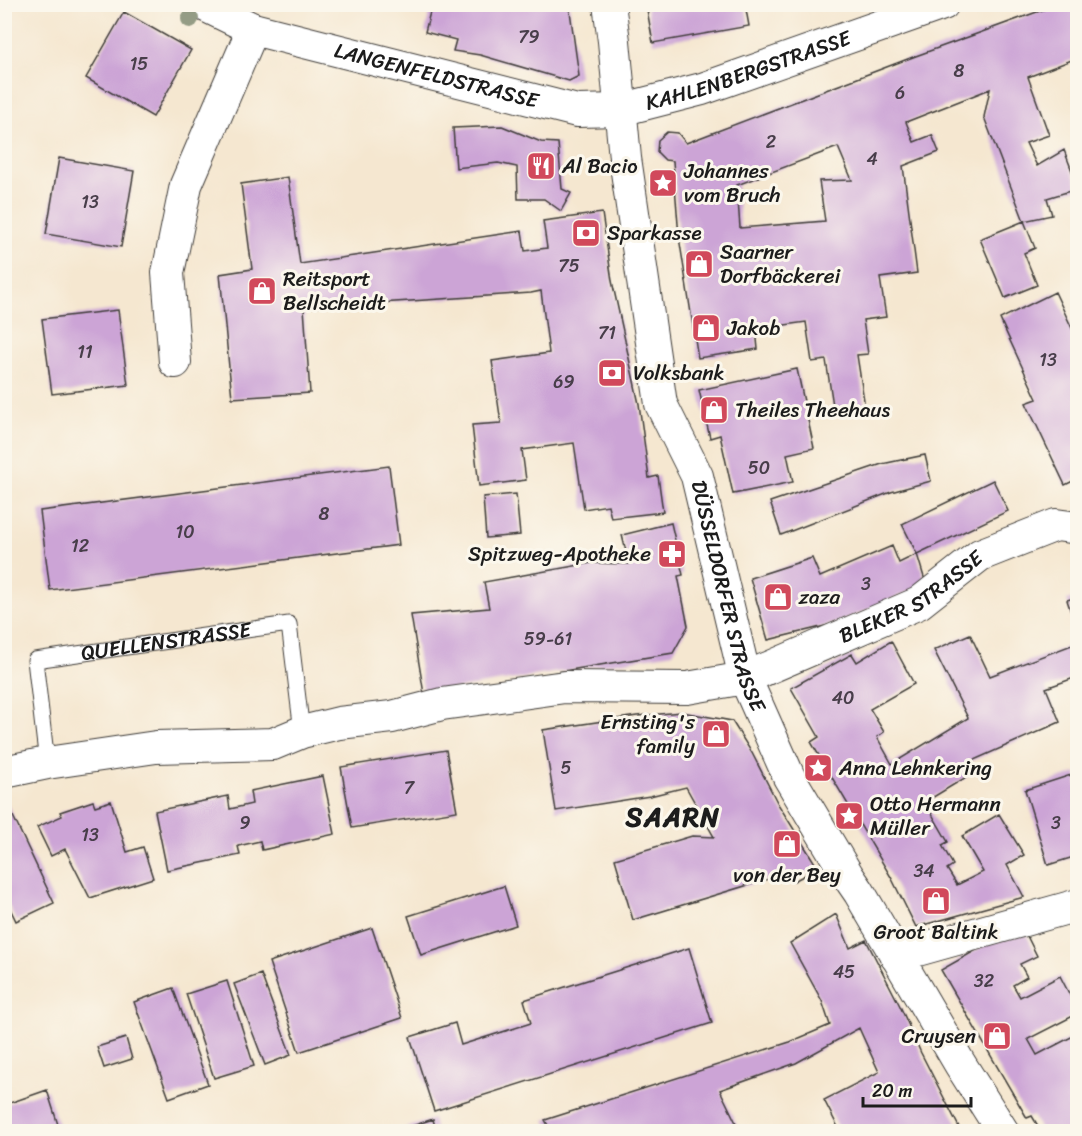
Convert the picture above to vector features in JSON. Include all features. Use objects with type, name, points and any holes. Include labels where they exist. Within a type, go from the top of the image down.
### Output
[{"type":"street","name":"LANGENFELDSTRASSE","points":[[202,4],[253,29],[405,68],[577,111],[620,110]]},
{"type":"street","name":"DÜSSELDORFER STRASSE","points":[[609,4],[615,41],[625,158],[661,404],[697,476],[745,678],[789,777],[960,1064],[1003,1131]]},
{"type":"street","name":"KAHLENBERGSTRASSE","points":[[620,110],[702,89],[943,4]]},
{"type":"street","points":[[175,362],[168,273],[186,185],[253,29]]},
{"type":"street","name":"BLEKER STRASSE","points":[[745,678],[919,603],[980,555],[1056,525],[1077,528]]},
{"type":"street","points":[[4,772],[47,763],[156,747],[273,744],[302,732],[339,723],[392,717],[442,704],[566,687],[687,688],[745,678]]},
{"type":"street","points":[[896,956],[1077,905]]},
{"type":"lane","name":"QUELLENSTRASSE","points":[[47,763],[35,660],[289,624],[302,732]]},
{"type":"building","points":[[432,4],[569,4],[579,76],[569,81],[480,55],[453,51],[456,40],[425,32]]},
{"type":"building","points":[[646,4],[745,4],[749,26],[653,43]]},
{"type":"building","points":[[1059,4],[1077,4],[1077,58],[1028,77],[1049,135],[1026,143],[1037,166],[1064,150],[1077,189],[1047,198],[1052,215],[1024,221],[984,117],[990,89],[906,122],[914,142],[932,135],[939,152],[903,166],[917,273],[880,278],[886,317],[863,320],[868,354],[857,355],[865,407],[834,412],[826,360],[812,362],[806,322],[756,329],[758,349],[698,358],[679,237],[673,161],[665,160],[657,152],[658,140],[667,132],[678,133],[686,143]],"holes":[[[838,147],[852,180],[819,181],[825,221],[740,228],[737,185]]]},
{"type":"building","points":[[124,12],[191,50],[153,117],[86,78]]},
{"type":"building","points":[[502,126],[541,142],[558,143],[562,189],[571,193],[561,211],[544,199],[518,199],[517,167],[498,163],[456,168],[453,128]]},
{"type":"building","points":[[59,158],[134,171],[121,247],[46,234]]},
{"type":"building","points":[[288,177],[300,264],[522,231],[525,251],[547,248],[543,221],[602,213],[612,281],[639,404],[649,478],[658,476],[663,512],[611,518],[608,505],[584,509],[574,443],[522,450],[526,480],[479,486],[472,425],[501,423],[492,361],[549,353],[541,291],[304,308],[310,393],[232,398],[220,274],[252,269],[241,184]]},
{"type":"building","points":[[1024,221],[1035,248],[1024,253],[1037,285],[1005,298],[980,239]]},
{"type":"building","points":[[1055,292],[1077,339],[1077,479],[1065,485],[1026,403],[1037,399],[1000,319]]},
{"type":"building","points":[[118,310],[128,385],[52,394],[42,319]]},
{"type":"building","points":[[797,369],[814,448],[787,454],[793,482],[733,494],[720,435],[710,438],[699,390]]},
{"type":"building","points":[[925,455],[931,481],[891,492],[781,535],[770,502],[882,464]]},
{"type":"building","points":[[389,466],[399,545],[50,590],[40,511]]},
{"type":"building","points":[[993,480],[1008,511],[917,554],[902,524]]},
{"type":"building","points":[[516,494],[520,535],[486,538],[483,497]]},
{"type":"building","points":[[671,523],[683,575],[678,576],[688,626],[673,653],[424,694],[411,615],[489,608],[484,582],[591,563],[629,564],[622,535]]},
{"type":"building","points":[[892,546],[899,563],[917,554],[926,584],[837,623],[768,640],[750,578],[812,558],[820,577]]},
{"type":"building","points":[[1077,597],[1077,631],[1067,600]]},
{"type":"building","points":[[970,634],[990,676],[1077,643],[1077,677],[1046,688],[1060,722],[967,763],[973,773],[925,802],[948,842],[942,845],[953,865],[947,869],[957,885],[983,872],[962,836],[999,814],[1024,855],[1007,865],[1024,897],[916,927],[891,877],[811,742],[819,737],[791,688],[852,654],[857,662],[891,641],[914,684],[870,709],[884,732],[877,737],[892,764],[968,718],[934,650]]},
{"type":"building","points":[[682,712],[732,721],[752,753],[778,804],[818,868],[794,881],[788,873],[633,920],[615,859],[692,836],[714,837],[686,787],[650,796],[556,811],[543,730],[637,716]]},
{"type":"building","points":[[446,750],[457,811],[352,828],[341,767]]},
{"type":"building","points":[[1077,773],[1077,856],[1048,865],[1025,790]]},
{"type":"building","points":[[323,776],[335,834],[262,850],[260,841],[238,846],[240,855],[167,870],[155,811],[228,796],[230,809],[252,804],[250,791]]},
{"type":"building","points":[[4,797],[54,903],[16,921],[4,896]]},
{"type":"building","points":[[93,801],[95,806],[111,801],[127,852],[143,847],[153,878],[90,898],[65,849],[51,856],[37,827],[62,816],[60,812]]},
{"type":"building","points":[[504,886],[516,925],[421,955],[408,916]]},
{"type":"building","points":[[836,914],[850,948],[866,940],[961,1131],[909,1131],[908,1128],[900,1131],[840,1131],[824,1100],[879,1072],[859,1028],[796,1063],[720,1090],[740,1131],[538,1131],[549,1127],[545,1120],[790,1042],[830,1025],[822,1001],[790,943]]},
{"type":"building","points":[[372,928],[402,1018],[299,1052],[269,962]]},
{"type":"building","points":[[1026,934],[1037,956],[1020,964],[1027,977],[1013,985],[1020,997],[1060,976],[1077,1009],[1077,1014],[1028,1039],[1037,1055],[1077,1034],[1077,1131],[1041,1131],[1032,1116],[1027,1118],[941,970],[987,944]]},
{"type":"building","points":[[689,948],[712,1023],[434,1111],[410,1037],[455,1023],[461,1045],[531,1023],[524,1000]]},
{"type":"building","points":[[261,974],[291,1055],[265,1065],[234,984]]},
{"type":"building","points":[[227,981],[254,1066],[214,1078],[186,994]]},
{"type":"building","points":[[173,988],[208,1084],[169,1098],[134,1002]]},
{"type":"building","points":[[126,1038],[132,1059],[104,1068],[97,1047]]},
{"type":"building","points":[[47,1090],[60,1131],[9,1131],[4,1123],[4,1105]]},
{"type":"building","points":[[433,1119],[436,1131],[397,1131]]},
{"type":"place","name":"Al Bacio","points":[[541,166]]},
{"type":"place","name":"Johannes vom Bruch","points":[[663,183]]},
{"type":"place","name":"Sparkasse","points":[[586,233]]},
{"type":"place","name":"Saarner Dorfbäckerei","points":[[699,264]]},
{"type":"place","name":"Reitsport Bellscheidt","points":[[262,291]]},
{"type":"place","name":"Jakob","points":[[706,328]]},
{"type":"place","name":"Volksbank","points":[[612,373]]},
{"type":"place","name":"Theiles Theehaus","points":[[714,410]]},
{"type":"place","name":"Spitzweg-Apotheke","points":[[672,554]]},
{"type":"place","name":"zaza","points":[[778,597]]},
{"type":"place","name":"Ernsting's family","points":[[716,734]]},
{"type":"place","name":"Anna Lehnkering","points":[[818,768]]},
{"type":"place","name":"Otto Hermann Müller","points":[[849,816]]},
{"type":"place","name":"von der Bey","points":[[787,844]]},
{"type":"place","name":"Groot Baltink","points":[[936,901]]},
{"type":"place","name":"Cruysen","points":[[997,1036]]},
{"type":"district","name":"SAARN","points":[[673,817]]}]
